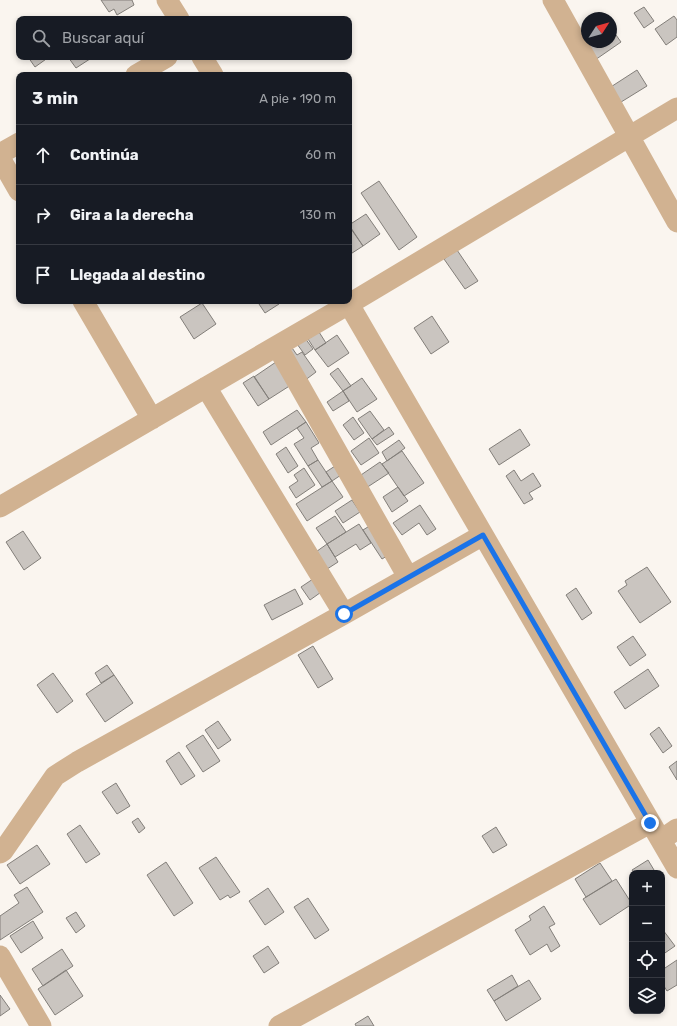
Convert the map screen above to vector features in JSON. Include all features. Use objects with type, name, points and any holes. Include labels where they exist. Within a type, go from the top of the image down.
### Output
[{"type":"street","points":[[167,0],[177,16]]},
{"type":"street","points":[[553,0],[677,222]]},
{"type":"street","points":[[141,72],[162,60]]},
{"type":"street","points":[[204,60],[211,72]]},
{"type":"street","points":[[352,300],[677,108]]},
{"type":"street","points":[[0,154],[16,145]]},
{"type":"street","points":[[0,158],[16,186]]},
{"type":"street","points":[[85,304],[152,419]]},
{"type":"street","points":[[0,507],[277,346],[345,304]]},
{"type":"street","points":[[349,304],[483,535],[663,830],[677,868]]},
{"type":"street","points":[[277,346],[408,576]]},
{"type":"street","points":[[206,387],[344,614]]},
{"type":"street","points":[[0,853],[3,851],[55,776],[77,762],[483,535]]},
{"type":"street","points":[[279,1026],[663,830]]},
{"type":"street","points":[[0,956],[41,1026]]},
{"type":"building","points":[[101,0],[132,0],[134,5],[117,15],[114,9],[109,12]]},
{"type":"building","points":[[644,7],[654,21],[644,28],[634,13]]},
{"type":"building","points":[[674,16],[677,20],[677,37],[666,45],[655,29]]},
{"type":"building","points":[[617,36],[621,42],[617,45]]},
{"type":"building","points":[[586,48],[612,48],[595,60]]},
{"type":"building","points":[[30,60],[45,60],[35,67]]},
{"type":"building","points":[[70,60],[88,60],[76,68]]},
{"type":"building","points":[[637,70],[647,86],[613,107],[603,92]]},
{"type":"building","points":[[379,181],[417,237],[399,250],[361,193]]},
{"type":"building","points":[[366,214],[380,234],[363,246],[352,230],[352,223]]},
{"type":"building","points":[[352,230],[363,246],[352,253]]},
{"type":"building","points":[[457,250],[478,281],[465,289],[444,259]]},
{"type":"building","points":[[203,304],[216,324],[194,339],[180,317]]},
{"type":"building","points":[[259,304],[279,304],[265,313]]},
{"type":"building","points":[[432,316],[449,342],[431,354],[414,328]]},
{"type":"building","points":[[319,332],[326,343],[315,350],[308,339]]},
{"type":"building","points":[[337,335],[349,353],[328,367],[315,350]]},
{"type":"building","points":[[305,338],[313,349],[305,355],[297,344]]},
{"type":"building","points":[[290,345],[297,355],[302,352],[316,372],[304,381],[282,350]]},
{"type":"building","points":[[276,362],[291,385],[269,399],[254,377]]},
{"type":"building","points":[[338,368],[351,386],[343,391],[330,374]]},
{"type":"building","points":[[254,376],[269,399],[258,406],[243,383]]},
{"type":"building","points":[[362,378],[377,399],[357,412],[343,391]]},
{"type":"building","points":[[343,391],[349,401],[333,411],[327,402]]},
{"type":"building","points":[[297,410],[306,422],[271,445],[263,432]]},
{"type":"building","points":[[370,411],[384,430],[372,439],[358,419]]},
{"type":"building","points":[[353,417],[364,433],[354,440],[343,425]]},
{"type":"building","points":[[306,422],[319,443],[311,448],[318,460],[308,466],[294,444],[304,438],[297,428]]},
{"type":"building","points":[[389,427],[394,434],[377,445],[372,439]]},
{"type":"building","points":[[520,429],[530,445],[499,465],[489,449]]},
{"type":"building","points":[[369,438],[379,453],[361,465],[351,451]]},
{"type":"building","points":[[399,440],[405,448],[387,461],[382,452]]},
{"type":"building","points":[[286,447],[298,466],[288,473],[276,454]]},
{"type":"building","points":[[402,451],[424,483],[404,496],[382,464]]},
{"type":"building","points":[[318,460],[332,481],[322,487],[308,466]]},
{"type":"building","points":[[380,462],[389,473],[366,488],[358,477]]},
{"type":"building","points":[[338,464],[344,473],[332,481],[326,472]]},
{"type":"building","points":[[304,468],[315,485],[296,498],[289,487],[298,481],[294,475]]},
{"type":"building","points":[[514,470],[521,481],[533,473],[541,486],[529,493],[533,499],[524,504],[506,476]]},
{"type":"building","points":[[332,481],[343,497],[307,521],[296,504]]},
{"type":"building","points":[[398,487],[408,501],[392,512],[383,497]]},
{"type":"building","points":[[352,500],[360,512],[343,523],[335,511]]},
{"type":"building","points":[[420,505],[436,529],[427,535],[419,523],[402,535],[393,523]]},
{"type":"building","points":[[335,516],[346,532],[327,544],[316,528]]},
{"type":"building","points":[[359,524],[371,543],[360,550],[356,544],[335,557],[327,544]]},
{"type":"building","points":[[371,525],[390,554],[382,559],[363,530]]},
{"type":"building","points":[[23,531],[41,558],[24,570],[6,542]]},
{"type":"building","points":[[327,544],[338,562],[324,571],[313,554]]},
{"type":"building","points":[[647,567],[671,602],[640,623],[618,591],[627,585],[625,581]]},
{"type":"building","points":[[316,577],[324,590],[310,600],[301,587]]},
{"type":"building","points":[[576,588],[592,613],[582,620],[566,595]]},
{"type":"building","points":[[295,589],[303,604],[272,620],[264,605]]},
{"type":"building","points":[[633,636],[646,655],[630,666],[617,647]]},
{"type":"building","points":[[313,646],[333,679],[318,688],[298,655]]},
{"type":"building","points":[[107,665],[114,675],[101,683],[95,673]]},
{"type":"building","points":[[648,669],[659,686],[625,709],[614,692]]},
{"type":"building","points":[[53,673],[73,701],[57,713],[37,685]]},
{"type":"building","points":[[114,675],[133,703],[105,722],[86,694]]},
{"type":"building","points":[[218,721],[231,740],[218,749],[205,730]]},
{"type":"building","points":[[659,727],[672,746],[663,753],[650,734]]},
{"type":"building","points":[[203,735],[220,761],[203,772],[186,746]]},
{"type":"building","points":[[179,752],[195,776],[181,785],[166,761]]},
{"type":"building","points":[[677,761],[677,780],[669,767]]},
{"type":"building","points":[[116,783],[130,806],[117,814],[102,792]]},
{"type":"building","points":[[138,818],[145,828],[139,833],[132,822]]},
{"type":"building","points":[[80,825],[100,854],[86,863],[67,834]]},
{"type":"building","points":[[496,827],[507,845],[493,853],[482,836]]},
{"type":"building","points":[[37,845],[50,864],[20,884],[7,865]]},
{"type":"building","points":[[216,857],[240,892],[230,898],[228,895],[220,900],[199,868]]},
{"type":"building","points":[[648,860],[654,870],[632,870]]},
{"type":"building","points":[[166,862],[193,903],[174,916],[147,875]]},
{"type":"building","points":[[600,863],[612,881],[586,897],[575,879]]},
{"type":"building","points":[[616,879],[629,899],[629,906],[600,925],[583,899]]},
{"type":"building","points":[[27,887],[43,912],[0,940],[0,916],[19,903],[14,895]]},
{"type":"building","points":[[268,888],[284,912],[265,925],[249,901]]},
{"type":"building","points":[[308,898],[329,930],[315,939],[294,907]]},
{"type":"building","points":[[544,906],[555,924],[549,927],[560,946],[551,952],[547,944],[530,955],[515,930],[531,920],[529,916]]},
{"type":"building","points":[[76,912],[85,926],[76,933],[66,918]]},
{"type":"building","points":[[33,921],[43,938],[21,953],[10,936]]},
{"type":"building","points":[[665,933],[675,946],[665,953]]},
{"type":"building","points":[[268,946],[279,963],[264,973],[253,956]]},
{"type":"building","points":[[62,949],[73,966],[43,986],[32,969]]},
{"type":"building","points":[[677,960],[677,985],[667,991],[665,988],[665,968]]},
{"type":"building","points":[[66,970],[83,996],[55,1015],[38,989]]},
{"type":"building","points":[[512,975],[518,986],[494,1001],[487,990]]},
{"type":"building","points":[[529,980],[541,999],[506,1021],[494,1001]]},
{"type":"building","points":[[0,995],[10,1009],[0,1016]]},
{"type":"building","points":[[368,1016],[374,1026],[356,1026],[355,1024]]},
{"type":"route","points":[[344,614],[408,576],[483,535],[650,823]]}]
